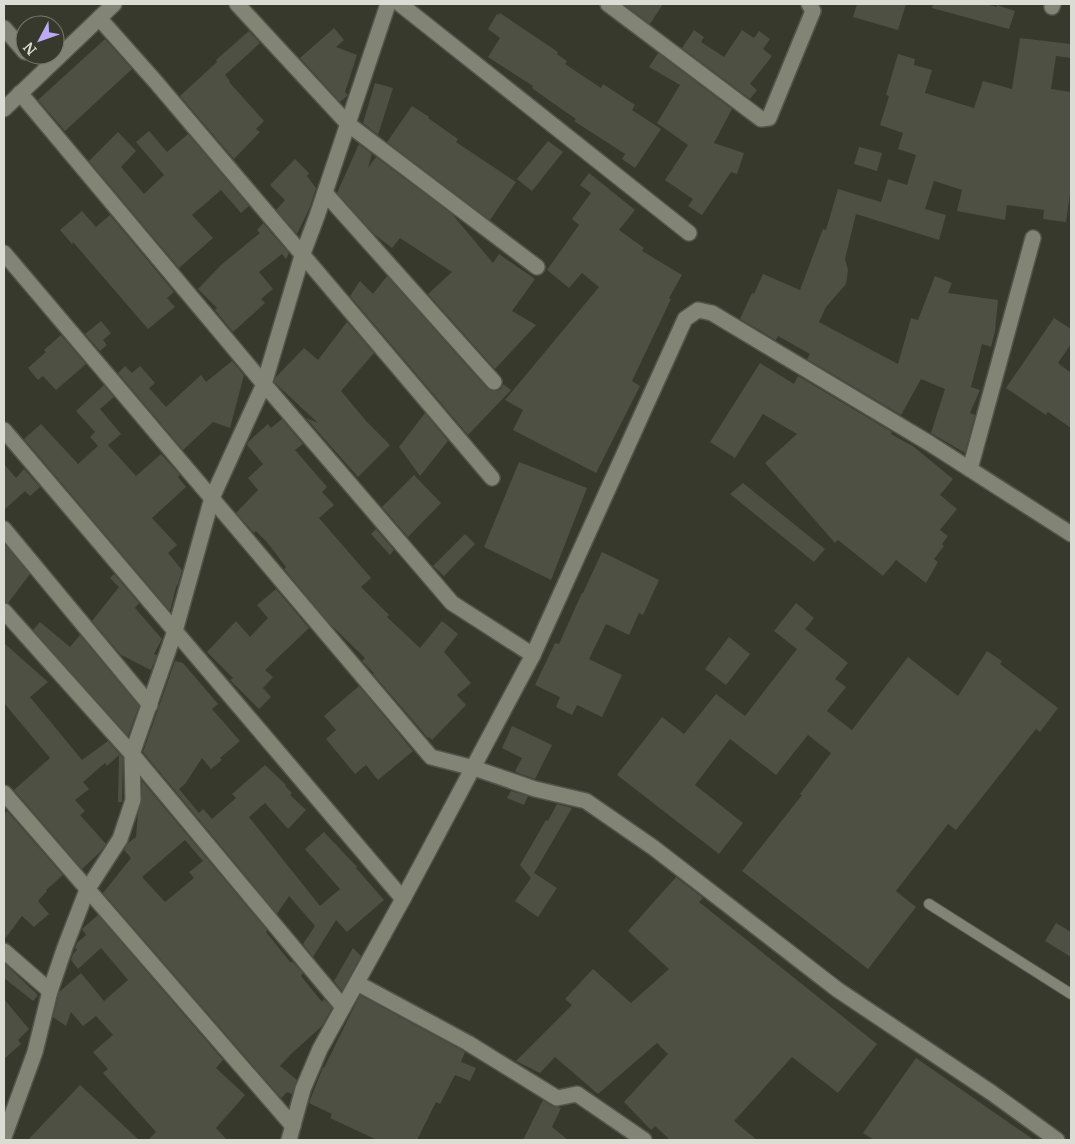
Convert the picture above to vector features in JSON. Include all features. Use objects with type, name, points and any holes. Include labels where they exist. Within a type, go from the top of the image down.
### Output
[{"type":"street","points":[[4,109],[114,4]]},
{"type":"street","points":[[237,4],[348,124],[537,268]]},
{"type":"street","points":[[4,1137],[35,1052],[50,991],[87,890],[120,839],[128,816],[133,800],[132,754],[175,631],[212,498],[264,384],[302,256],[388,4]]},
{"type":"street","points":[[400,4],[689,233]]},
{"type":"street","points":[[608,4],[761,119],[765,120],[769,118],[813,11],[808,4]]},
{"type":"street","points":[[99,18],[155,81],[492,478]]},
{"type":"street","points":[[4,28],[15,41]]},
{"type":"street","points":[[37,65],[43,72]]},
{"type":"street","points":[[20,93],[264,384],[452,603],[533,655]]},
{"type":"street","points":[[325,193],[494,382]]},
{"type":"street","points":[[970,469],[1033,238]]},
{"type":"street","points":[[4,253],[431,757],[474,768],[535,789],[586,800],[654,848],[838,990],[992,1093],[1057,1140]]},
{"type":"street","points":[[291,1133],[303,1089],[320,1049],[403,900],[533,655],[685,319],[698,310],[712,313],[929,443],[1071,534]]},
{"type":"street","points":[[4,430],[403,900]]},
{"type":"street","points":[[4,530],[150,705]]},
{"type":"street","points":[[4,611],[132,754],[343,1007]]},
{"type":"street","points":[[4,793],[291,1133]]},
{"type":"street","points":[[4,951],[50,991]]},
{"type":"street","points":[[357,982],[468,1043],[557,1098],[576,1094],[644,1140]]},
{"type":"lane","points":[[929,904],[1071,994]]},
{"type":"building","points":[[623,4],[663,4],[650,24]]},
{"type":"building","points":[[857,4],[906,4],[898,30],[853,17]]},
{"type":"building","points":[[933,4],[985,4],[997,7],[997,5],[1015,11],[1009,29],[932,8]]},
{"type":"building","points":[[500,13],[558,52],[557,54],[567,61],[565,64],[601,88],[603,84],[635,105],[632,110],[661,129],[635,168],[622,159],[625,154],[574,121],[576,119],[532,88],[533,86],[488,57],[500,38],[488,29],[497,14],[499,15]]},
{"type":"building","points":[[334,28],[344,40],[336,47],[357,55],[345,92],[348,95],[340,102],[300,58]]},
{"type":"building","points":[[694,30],[704,37],[701,42],[724,57],[742,30],[754,38],[759,31],[770,39],[763,49],[772,56],[750,84],[757,90],[750,99],[682,48]]},
{"type":"building","points":[[249,31],[260,43],[225,75],[264,121],[256,129],[260,132],[234,159],[180,96],[217,62],[216,60]]},
{"type":"building","points":[[1020,38],[1071,44],[1071,58],[1056,56],[1051,89],[1071,92],[1071,187],[1066,222],[1043,219],[1044,210],[1007,205],[1005,220],[957,211],[962,190],[934,181],[925,209],[946,215],[939,240],[856,214],[845,259],[848,270],[846,284],[826,307],[819,322],[898,364],[911,318],[918,320],[935,276],[952,283],[948,293],[998,300],[995,331],[991,347],[982,344],[971,387],[980,390],[970,413],[975,415],[965,453],[931,433],[945,389],[921,379],[901,415],[807,359],[810,354],[778,336],[776,340],[740,319],[763,274],[800,290],[823,229],[826,230],[838,189],[881,202],[888,179],[907,185],[916,155],[898,149],[903,133],[880,125],[889,96],[886,95],[898,54],[915,59],[914,65],[932,70],[925,93],[974,108],[983,81],[1012,89]]},
{"type":"building","points":[[105,39],[132,69],[65,131],[38,100]]},
{"type":"building","points":[[658,53],[732,109],[714,143],[744,153],[737,174],[731,172],[702,215],[688,206],[693,199],[665,180],[688,145],[657,123],[680,85],[649,67]]},
{"type":"building","points":[[375,83],[393,88],[378,135],[363,123]]},
{"type":"building","points":[[412,106],[458,139],[456,142],[516,182],[490,220],[387,142]]},
{"type":"building","points":[[149,131],[167,152],[188,134],[249,206],[241,213],[221,190],[192,215],[213,238],[179,268],[89,161],[118,132],[136,151],[121,167],[144,194],[164,175],[136,142]]},
{"type":"building","points":[[548,141],[563,152],[532,191],[517,179]]},
{"type":"building","points":[[359,144],[372,154],[368,168],[376,157],[452,214],[493,263],[499,254],[535,279],[512,311],[536,325],[495,369],[428,294],[452,272],[400,238],[392,248],[374,234],[337,193]]},
{"type":"building","points":[[859,147],[882,153],[877,171],[854,164]]},
{"type":"building","points":[[295,159],[309,173],[307,176],[316,188],[310,207],[297,234],[276,210],[285,200],[270,185]]},
{"type":"building","points":[[589,173],[635,210],[619,230],[644,248],[642,251],[682,275],[669,298],[671,299],[632,381],[640,386],[596,473],[513,430],[523,410],[505,400],[599,287],[582,273],[569,288],[547,270],[579,225],[572,219],[591,193],[580,185]]},
{"type":"building","points":[[82,211],[96,227],[110,215],[174,292],[167,298],[175,307],[148,329],[73,242],[72,244],[60,230]]},
{"type":"building","points":[[263,223],[289,253],[286,259],[282,254],[259,272],[273,289],[261,299],[265,303],[233,332],[215,310],[217,308],[198,289],[221,265],[260,233],[257,230]]},
{"type":"building","points":[[387,276],[487,388],[496,391],[501,389],[503,384],[511,390],[468,435],[350,296],[360,281],[373,294]]},
{"type":"building","points":[[1054,318],[1071,329],[1071,344],[1058,363],[1071,373],[1071,428],[1048,412],[1046,415],[1006,388]]},
{"type":"building","points":[[101,321],[111,333],[103,340],[107,345],[100,351],[85,334]]},
{"type":"building","points":[[347,322],[374,353],[341,391],[367,422],[390,445],[358,477],[306,418],[318,423],[274,382],[275,378],[304,348],[318,360]]},
{"type":"building","points":[[61,335],[86,364],[56,390],[43,376],[38,380],[28,368]]},
{"type":"building","points":[[232,361],[244,375],[230,428],[213,422],[183,450],[118,373],[125,366],[132,373],[140,366],[155,383],[149,388],[166,407],[201,375],[206,382]]},
{"type":"building","points":[[760,363],[794,384],[798,376],[892,432],[891,434],[914,447],[953,479],[940,495],[957,509],[940,530],[948,536],[942,544],[944,546],[934,559],[938,562],[926,583],[896,560],[883,576],[838,540],[835,543],[765,463],[797,434],[763,414],[735,458],[710,442]]},
{"type":"building","points":[[104,385],[114,397],[100,409],[121,434],[108,445],[136,476],[161,454],[180,475],[178,477],[186,487],[152,518],[177,545],[168,553],[182,570],[170,611],[24,439],[41,424],[78,464],[98,446],[90,437],[95,432],[76,411]]},
{"type":"building","points":[[425,413],[448,441],[420,476],[399,447]]},
{"type":"building","points":[[282,419],[303,444],[295,450],[327,487],[322,492],[334,505],[319,518],[371,578],[361,587],[389,615],[387,617],[420,648],[442,621],[458,634],[444,652],[471,683],[457,695],[466,705],[432,740],[428,738],[362,661],[365,658],[329,623],[284,569],[286,567],[266,541],[256,531],[254,533],[236,513],[258,490],[248,478],[263,464],[247,445],[248,442],[268,424],[271,428]]},
{"type":"building","points":[[519,462],[587,488],[551,580],[484,547]]},
{"type":"building","points":[[4,464],[16,478],[24,469],[40,487],[30,496],[25,491],[4,510]]},
{"type":"building","points":[[414,475],[441,503],[408,537],[382,507]]},
{"type":"building","points":[[743,483],[825,549],[814,562],[730,494]]},
{"type":"building","points":[[376,529],[394,550],[390,555],[371,534]]},
{"type":"building","points":[[465,534],[475,544],[444,576],[433,566]]},
{"type":"building","points":[[4,543],[30,574],[8,603],[4,602]]},
{"type":"building","points":[[602,552],[659,580],[643,615],[639,613],[629,635],[606,624],[589,659],[622,675],[602,717],[577,705],[572,715],[556,707],[560,697],[535,685],[555,643],[559,644]]},
{"type":"building","points":[[114,574],[139,603],[135,608],[162,639],[154,654],[157,655],[151,670],[121,655],[92,621],[119,587],[110,578]]},
{"type":"building","points":[[276,589],[309,628],[265,670],[273,677],[263,688],[271,697],[259,709],[230,680],[233,678],[207,652],[236,621],[250,637],[268,618],[257,605]]},
{"type":"building","points":[[796,603],[814,618],[805,629],[848,663],[835,679],[846,687],[827,711],[852,730],[908,657],[958,696],[987,651],[1002,661],[1000,664],[1058,708],[1040,732],[1036,729],[956,830],[948,824],[896,891],[916,907],[868,969],[742,871],[802,795],[800,794],[831,753],[808,735],[776,775],[730,739],[695,785],[743,823],[719,854],[617,775],[662,717],[684,734],[716,694],[745,716],[797,649],[774,631]]},
{"type":"building","points":[[40,622],[70,647],[80,635],[139,706],[128,736],[33,630]]},
{"type":"building","points":[[729,637],[750,654],[726,685],[705,669]]},
{"type":"building","points":[[4,643],[48,682],[30,697],[82,760],[108,741],[123,758],[122,802],[118,802],[119,755],[107,766],[105,763],[83,782],[89,789],[75,800],[85,811],[80,815],[106,844],[82,869],[14,790],[50,758],[4,703]]},
{"type":"building","points":[[175,661],[183,663],[218,704],[212,709],[240,741],[220,758],[222,760],[211,769],[202,758],[185,784],[179,789],[199,813],[203,809],[212,819],[236,798],[232,794],[265,765],[286,785],[292,793],[290,795],[306,810],[288,829],[265,803],[249,817],[320,906],[340,889],[305,849],[324,832],[357,867],[384,900],[347,932],[336,920],[313,957],[303,944],[315,926],[289,896],[277,914],[143,752]]},
{"type":"building","points":[[359,686],[413,751],[378,780],[366,765],[355,774],[326,739],[336,730],[324,716]]},
{"type":"building","points":[[512,726],[552,745],[535,779],[515,771],[522,758],[502,748]]},
{"type":"building","points":[[142,781],[267,930],[266,932],[291,963],[292,961],[303,973],[301,976],[322,1002],[324,999],[332,1008],[322,1026],[280,1066],[297,1080],[292,1094],[287,1092],[281,1098],[103,893],[131,858],[124,850],[128,843],[136,837],[138,813],[142,800]],"holes":[[[185,840],[203,861],[189,872],[194,878],[165,902],[142,877]]]},
{"type":"building","points":[[511,791],[528,796],[524,805],[507,798]]},
{"type":"building","points":[[557,804],[572,808],[534,873],[557,888],[538,917],[515,901],[531,878],[520,865]]},
{"type":"building","points":[[7,811],[63,875],[46,890],[38,901],[49,914],[34,927],[22,916],[4,940],[4,814]]},
{"type":"building","points":[[676,877],[703,898],[699,902],[877,1044],[838,1093],[792,1057],[734,1121],[757,1140],[670,1140],[655,1126],[651,1130],[624,1102],[668,1054],[657,1043],[598,1094],[555,1057],[540,1073],[516,1061],[572,1005],[565,999],[593,969],[631,1003],[669,969],[628,931]]},
{"type":"building","points":[[98,915],[223,1060],[216,1068],[245,1095],[216,1128],[227,1140],[148,1140],[156,1132],[103,1073],[108,1069],[93,1052],[113,1035],[96,1016],[83,1026],[71,1012],[66,1026],[53,1017],[59,992],[81,973],[104,1001],[128,980],[101,948],[78,969],[71,960],[77,950],[75,948],[77,943],[86,935],[82,929]]},
{"type":"building","points":[[1056,923],[1071,932],[1071,957],[1045,941]]},
{"type":"building","points":[[353,948],[361,956],[342,991],[334,981]]},
{"type":"building","points":[[4,963],[38,995],[33,1001],[4,978]]},
{"type":"building","points":[[360,995],[465,1052],[461,1062],[476,1068],[470,1081],[455,1075],[440,1104],[436,1102],[417,1140],[377,1140],[330,1118],[332,1114],[309,1103],[323,1067]]},
{"type":"building","points":[[4,999],[29,1029],[18,1040],[21,1044],[4,1059]]},
{"type":"building","points":[[916,1058],[1034,1140],[874,1140],[863,1133]]},
{"type":"building","points":[[80,1085],[139,1140],[28,1140]]},
{"type":"building","points":[[543,1100],[552,1106],[561,1108],[552,1127],[568,1140],[523,1140]]}]
